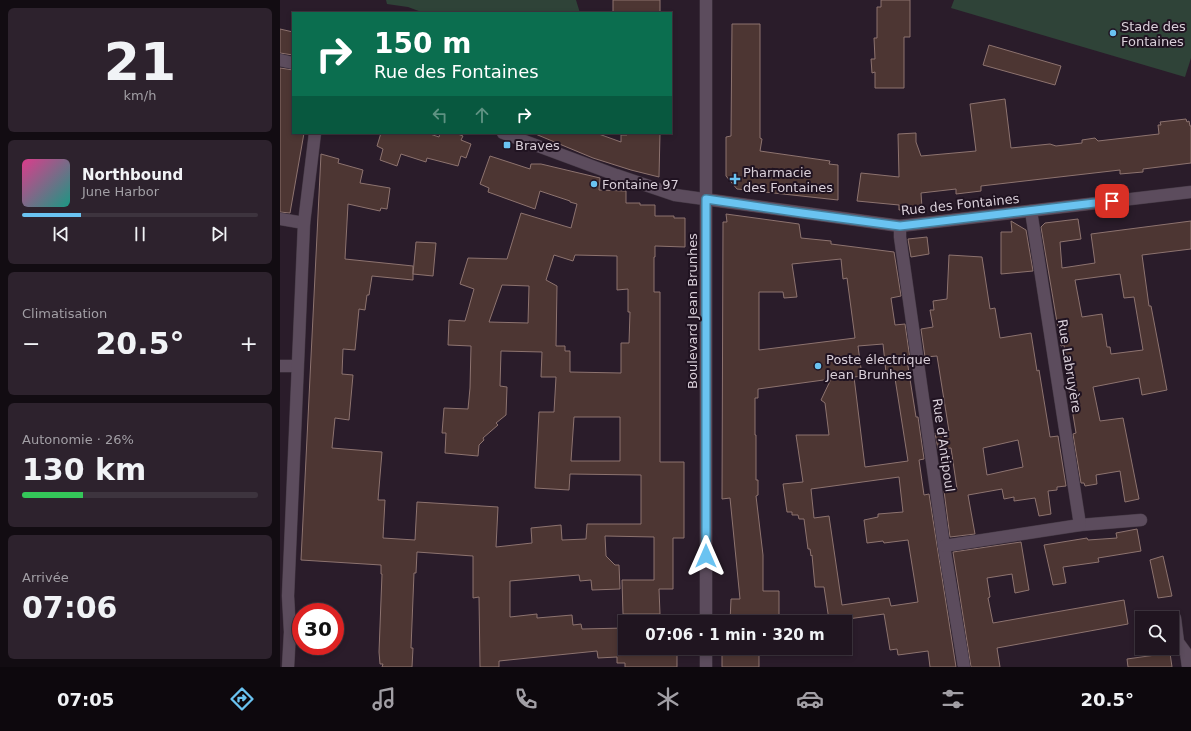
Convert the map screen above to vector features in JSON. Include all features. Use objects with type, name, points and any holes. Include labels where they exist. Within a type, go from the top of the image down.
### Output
[{"type":"street","name":"Boulevard Jean Brunhes","points":[[706,0],[706,615]]},
{"type":"street","points":[[280,60],[292,63]]},
{"type":"street","points":[[288,667],[290,632],[284,596],[304,222],[315,134]]},
{"type":"street","name":"Rue des Fontaines","points":[[506,134],[675,195],[900,226],[1191,192]]},
{"type":"street","name":"Rue Labruyère","points":[[1032,210],[1080,525]]},
{"type":"street","points":[[280,219],[304,222]]},
{"type":"street","name":"Rue d'Antipoul","points":[[900,226],[900,237],[944,546],[964,667]]},
{"type":"street","points":[[280,366],[297,366]]},
{"type":"street","points":[[944,546],[1080,525],[1141,520]]},
{"type":"street","points":[[1179,643],[1186,653],[1188,667]]},
{"type":"street","points":[[706,655],[706,667]]},
{"type":"green space","points":[[386,0],[576,0],[580,12],[421,12],[408,7],[387,4]]},
{"type":"green space","name":"Stade des Fontaines","points":[[954,0],[1191,0],[1191,58],[1185,77],[951,8]]},
{"type":"building","points":[[613,0],[660,0],[660,12],[613,12]]},
{"type":"building","points":[[881,0],[910,0],[910,37],[904,37],[904,88],[875,88],[875,72],[872,73],[871,59],[875,59],[874,38],[877,38],[877,7],[881,7]]},
{"type":"building","points":[[732,24],[760,24],[760,138],[762,139],[760,151],[830,161],[829,164],[838,165],[838,200],[737,189],[726,176],[726,137],[731,136]]},
{"type":"building","points":[[280,29],[292,32],[292,55],[280,53]]},
{"type":"building","points":[[989,45],[1061,66],[1055,85],[983,65]]},
{"type":"building","points":[[280,68],[292,70],[292,134],[304,134],[290,213],[280,212]]},
{"type":"building","points":[[1005,99],[1011,148],[1050,144],[1056,146],[1082,143],[1082,140],[1095,138],[1098,141],[1159,134],[1158,125],[1161,125],[1160,122],[1186,119],[1187,122],[1189,121],[1191,126],[1191,163],[1143,169],[1143,172],[1120,174],[1120,170],[981,186],[981,191],[956,194],[956,189],[921,193],[922,208],[899,210],[899,205],[857,201],[861,173],[899,177],[898,134],[916,133],[916,142],[921,156],[976,151],[970,104]]},
{"type":"building","points":[[381,134],[430,134],[439,137],[440,134],[458,134],[463,136],[461,140],[471,144],[466,158],[461,156],[458,166],[427,158],[426,162],[401,154],[397,166],[380,160],[383,149],[377,146]]},
{"type":"building","points":[[535,134],[599,134],[621,142],[621,135],[660,134],[659,177],[593,158]]},
{"type":"building","points":[[321,154],[339,159],[338,163],[363,170],[360,183],[390,188],[387,209],[381,208],[380,211],[348,204],[345,259],[413,266],[413,280],[372,276],[365,310],[359,309],[355,350],[343,349],[342,374],[353,375],[349,420],[335,418],[332,448],[382,452],[378,500],[385,500],[383,538],[415,540],[417,502],[498,507],[496,547],[532,543],[531,528],[561,525],[562,540],[586,539],[587,524],[641,524],[641,475],[570,474],[569,490],[535,488],[539,412],[554,412],[556,377],[541,377],[542,352],[501,351],[500,386],[507,387],[506,415],[496,423],[498,425],[483,438],[484,440],[479,445],[478,456],[445,453],[446,433],[442,433],[444,408],[468,409],[471,346],[448,345],[449,320],[465,321],[474,289],[460,284],[468,258],[507,259],[521,213],[571,228],[577,204],[540,191],[535,209],[488,192],[489,188],[480,184],[490,156],[530,169],[531,164],[541,164],[600,178],[599,190],[626,191],[626,203],[655,205],[655,216],[674,216],[674,218],[685,218],[685,247],[655,246],[654,257],[654,292],[660,292],[660,462],[684,462],[684,538],[673,538],[673,589],[659,589],[660,614],[623,614],[622,580],[654,580],[654,537],[605,536],[606,556],[615,565],[619,565],[620,589],[592,590],[591,580],[580,581],[579,575],[510,581],[510,617],[537,614],[537,618],[572,615],[573,625],[581,624],[582,629],[618,628],[618,655],[677,655],[677,667],[625,667],[625,663],[617,663],[617,657],[598,658],[597,651],[499,661],[499,667],[480,667],[479,597],[473,598],[473,556],[417,552],[416,573],[414,573],[411,648],[413,648],[412,667],[382,667],[383,664],[380,664],[379,652],[382,574],[381,565],[301,560]],"holes":[[[554,255],[573,261],[575,255],[617,256],[617,290],[628,289],[628,312],[630,312],[629,343],[621,343],[621,373],[570,372],[570,351],[565,351],[565,346],[556,346],[557,286],[546,280]],[[502,285],[529,286],[528,323],[489,322]],[[574,417],[620,417],[620,461],[571,461]]]},
{"type":"building","points":[[726,214],[799,224],[801,238],[831,241],[831,244],[894,252],[901,296],[891,298],[895,325],[905,324],[910,359],[907,360],[924,459],[919,460],[924,495],[929,494],[956,667],[930,667],[928,651],[898,655],[897,649],[890,650],[884,614],[852,618],[852,615],[828,615],[824,587],[815,587],[812,555],[811,556],[810,549],[808,549],[804,519],[799,519],[798,515],[792,515],[792,512],[787,512],[783,484],[803,482],[796,435],[829,435],[825,403],[821,400],[831,379],[758,389],[758,398],[755,398],[756,480],[758,480],[758,495],[756,496],[763,555],[763,591],[779,591],[779,615],[730,615],[731,599],[740,599],[730,498],[722,499],[723,222],[727,222]],"holes":[[[841,259],[843,279],[847,278],[855,338],[759,350],[759,292],[783,292],[784,298],[797,297],[792,264]],[[883,344],[886,373],[894,372],[908,461],[865,467],[854,377],[862,376],[858,346]],[[899,477],[903,512],[878,514],[878,517],[864,520],[867,543],[883,541],[884,543],[908,540],[918,602],[891,606],[889,598],[842,605],[829,516],[814,518],[811,489]]]},
{"type":"building","points":[[1078,219],[1081,239],[1060,242],[1062,268],[1095,263],[1091,234],[1191,221],[1191,249],[1142,255],[1149,306],[1151,306],[1167,390],[1142,395],[1139,378],[1093,387],[1100,421],[1123,418],[1139,499],[1125,502],[1120,471],[1096,475],[1097,484],[1085,486],[1084,483],[1081,483],[1073,434],[1076,433],[1064,345],[1061,346],[1041,227],[1045,223]],"holes":[[[1120,274],[1124,298],[1134,297],[1143,350],[1111,354],[1110,347],[1107,347],[1102,314],[1082,317],[1075,280]]]},
{"type":"building","points":[[1011,221],[1026,230],[1033,271],[1001,274],[1001,232],[1012,232]]},
{"type":"building","points":[[927,237],[929,254],[911,257],[908,239]]},
{"type":"building","points":[[416,242],[436,243],[433,276],[413,274]]},
{"type":"building","points":[[949,255],[982,257],[990,309],[995,308],[1000,338],[1031,333],[1037,371],[1039,370],[1050,437],[1058,436],[1066,486],[1057,487],[1057,490],[1048,491],[1051,514],[1039,516],[1035,498],[1014,501],[1014,497],[1004,499],[1002,489],[968,495],[975,534],[950,537],[944,491],[957,489],[951,448],[938,449],[935,433],[949,431],[937,356],[925,357],[921,329],[933,327],[930,310],[934,310],[933,301],[947,299]],"holes":[[[1018,440],[1023,467],[987,475],[983,448]]]},
{"type":"building","points":[[1137,529],[1141,551],[1098,558],[1099,562],[1063,567],[1066,583],[1053,585],[1044,545],[1087,538],[1088,540],[1117,538],[1116,533]]},
{"type":"building","points":[[1021,542],[1029,590],[1015,593],[1012,574],[987,578],[990,597],[988,598],[993,623],[1124,600],[1128,624],[997,648],[1000,667],[971,667],[953,552]]},
{"type":"building","points":[[1163,556],[1172,596],[1158,598],[1150,560]]},
{"type":"building","points":[[722,655],[759,655],[759,667],[722,667]]},
{"type":"building","points":[[1156,655],[1170,655],[1172,667],[1128,667],[1127,659]]},
{"type":"place","name":"Stade des Fontaines","points":[[1113,33]]},
{"type":"place","name":"Braves","points":[[507,145]]},
{"type":"place","name":"Pharmacie des Fontaines","points":[[735,179]]},
{"type":"place","name":"Fontaine 97","points":[[594,184]]},
{"type":"place","name":"Poste électrique Jean Brunhes","points":[[818,366]]},
{"type":"route","points":[[706,556],[706,199],[900,226],[1112,201]]}]
